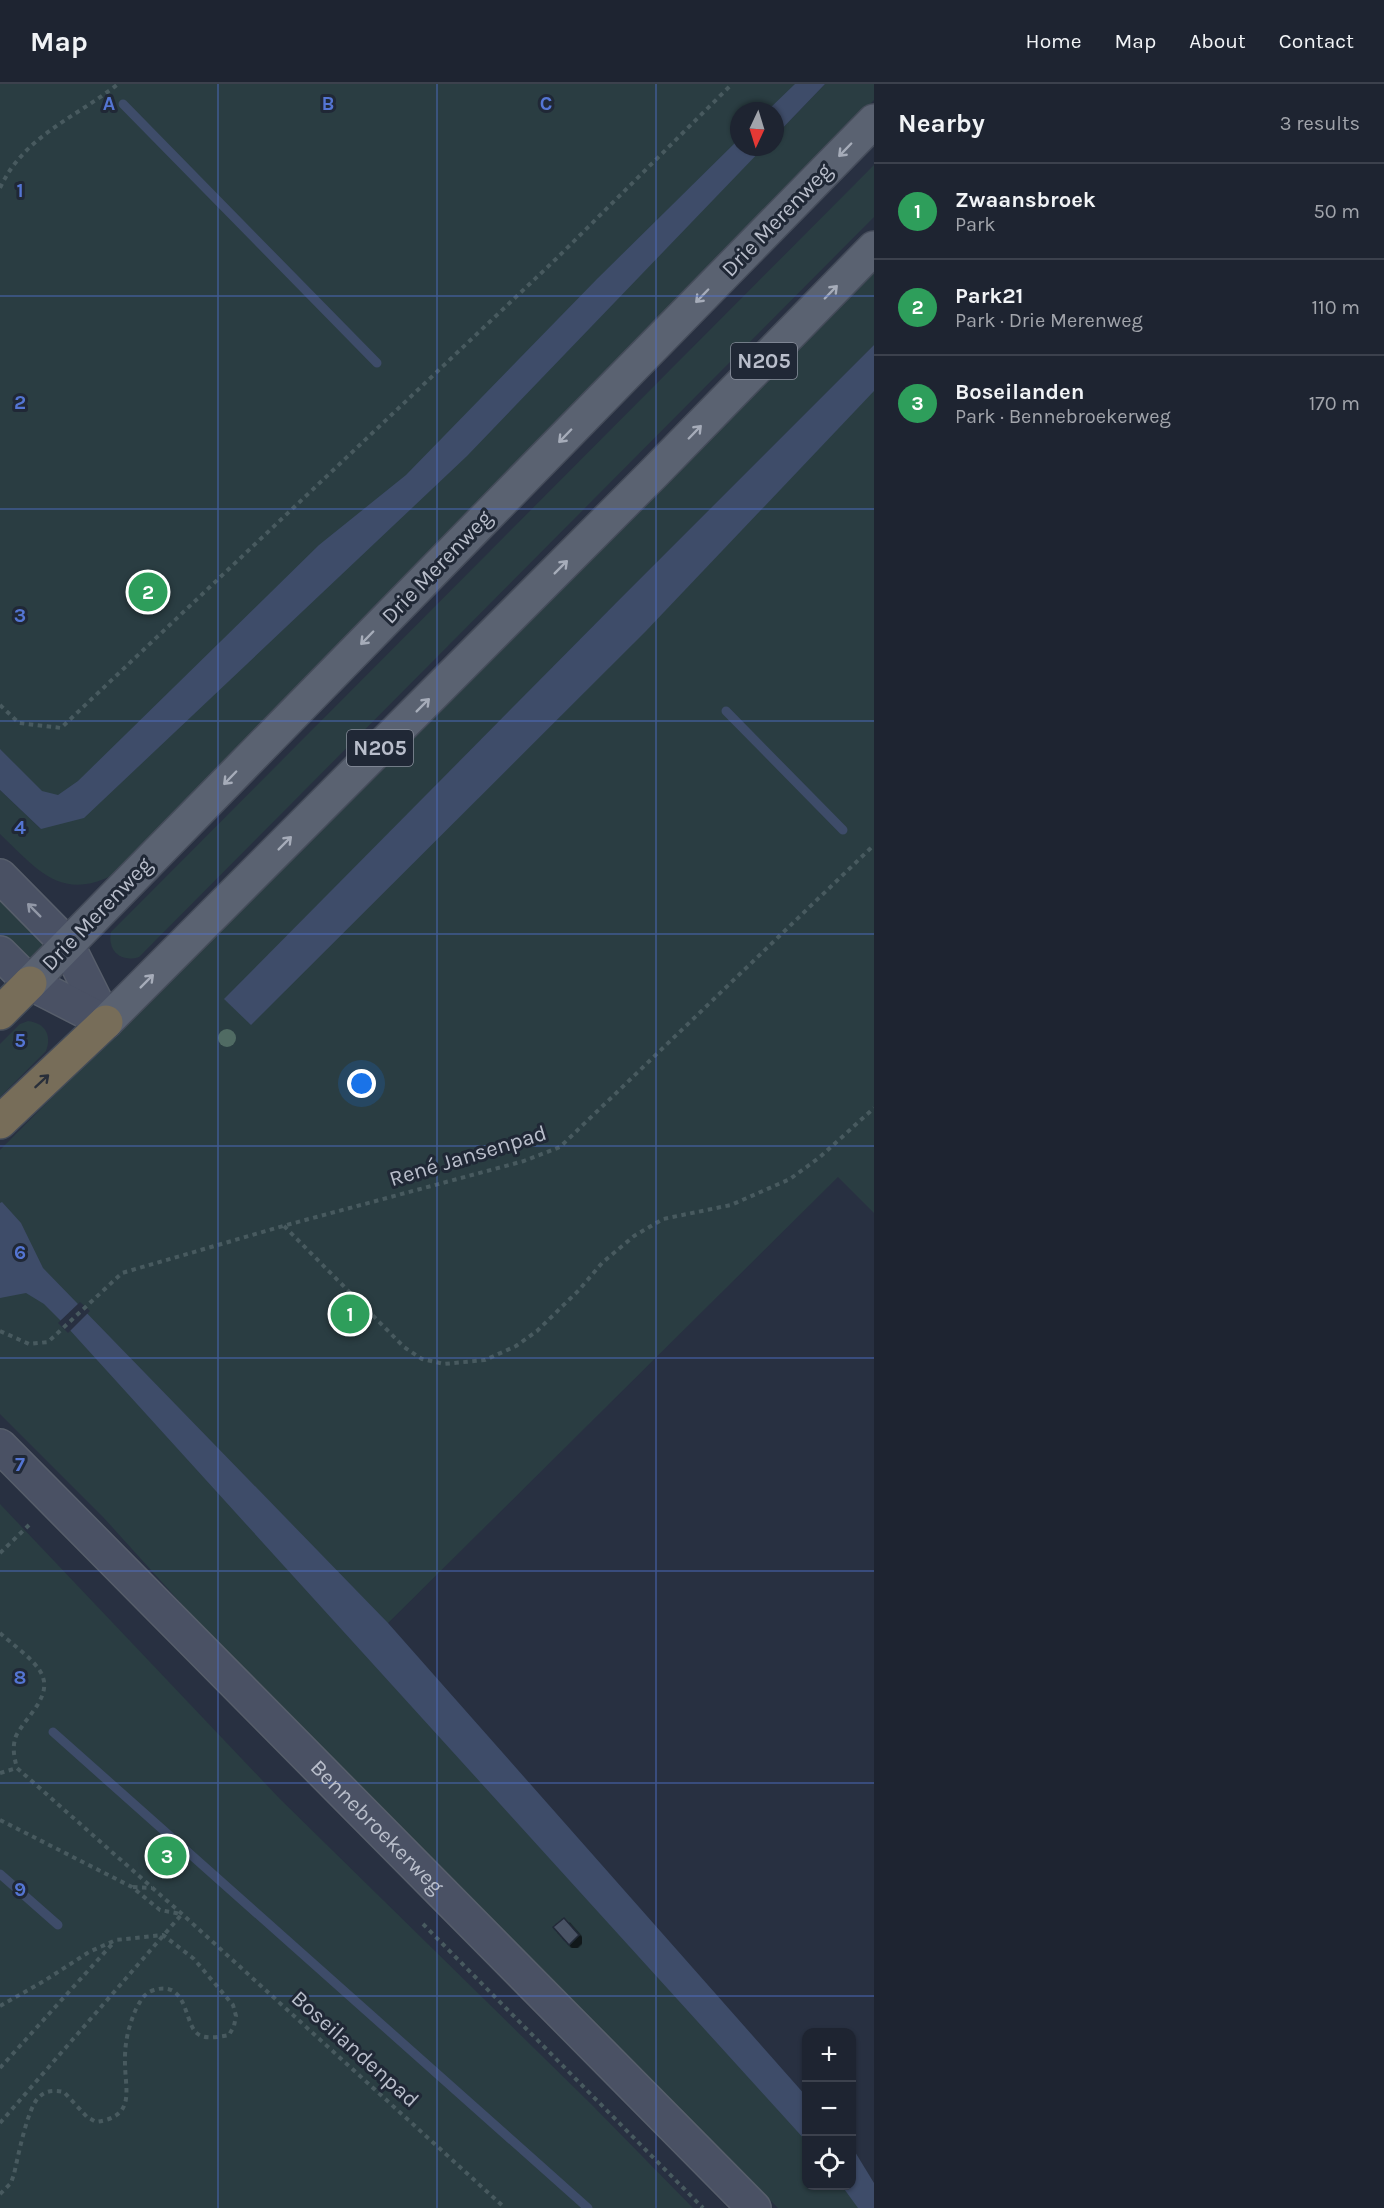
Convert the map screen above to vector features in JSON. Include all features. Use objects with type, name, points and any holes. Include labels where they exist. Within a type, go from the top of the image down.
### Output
[{"type":"highway","name":"Drie Merenweg","points":[[0,1012],[30,983]]},
{"type":"highway","name":"N205","points":[[0,1122],[106,1022]]},
{"type":"main road","name":"Drie Merenweg","points":[[30,983],[874,121]]},
{"type":"main road","name":"N205","points":[[106,1022],[645,482],[874,248]]},
{"type":"street","points":[[0,876],[68,944],[106,1022]]},
{"type":"street","points":[[0,953],[30,983],[106,1022]]},
{"type":"street","name":"Bennebroekerweg","points":[[0,1446],[754,2208]]},
{"type":"path","points":[[0,188],[7,172],[27,148],[118,84]]},
{"type":"path","points":[[0,705],[19,723],[61,728],[556,259],[732,84]]},
{"type":"path","name":"René Jansenpad","points":[[0,1331],[29,1344],[48,1341],[122,1273],[283,1226],[524,1161],[560,1147],[874,844]]},
{"type":"path","points":[[283,1226],[404,1347],[422,1359],[444,1364],[485,1360],[516,1346],[537,1331],[579,1290],[602,1263],[634,1236],[663,1220],[731,1205],[790,1179],[820,1157],[874,1108]]},
{"type":"path","points":[[0,1553],[29,1525]]},
{"type":"path","points":[[0,1633],[39,1670],[45,1681],[44,1692],[16,1737],[14,1749],[17,1768],[0,1773]]},
{"type":"path","name":"Boseilandenpad","points":[[17,1768],[182,1914],[506,2208]]},
{"type":"path","points":[[0,1820],[132,1887],[160,1910],[182,1914]]},
{"type":"path","points":[[132,1887],[153,1888]]},
{"type":"path","points":[[0,2123],[182,1914]]},
{"type":"path","points":[[0,2006],[89,1952],[116,1940],[163,1935],[194,1959],[233,2005],[236,2016],[229,2035],[216,2038],[200,2035],[194,2030],[177,1994],[166,1988],[153,1990],[142,1997],[126,2038],[127,2101],[123,2110],[105,2121],[96,2122],[64,2092],[48,2091],[38,2098],[30,2111],[11,2183],[0,2194]]},
{"type":"path","points":[[0,2068],[116,1940]]},
{"type":"green space","points":[[0,84],[809,84],[784,104],[784,102],[730,102],[730,156],[739,156],[60,811],[0,756]]},
{"type":"green space","points":[[825,84],[874,84],[874,100],[117,873],[80,885],[65,883],[39,870],[0,834],[0,790],[41,829],[754,156],[784,156],[784,127]]},
{"type":"green space","points":[[874,165],[874,217],[139,957],[126,958],[117,954],[111,945],[111,932]]},
{"type":"green space","points":[[874,269],[874,345],[225,999],[874,371],[874,1213],[838,1177],[377,1634],[802,2113],[802,2190],[855,2190],[871,2208],[778,2208],[254,1684],[103,1517],[0,1414],[2,1203],[0,1203],[0,1150]]},
{"type":"green space","points":[[0,889],[52,938],[28,961],[0,935]]},
{"type":"green space","points":[[28,1021],[39,1024],[46,1031],[48,1045],[46,1051],[0,1097],[0,1044],[20,1024]]},
{"type":"green space","points":[[0,1504],[280,1799],[591,2104],[693,2208],[0,2208]]},
{"type":"water","points":[[795,84],[825,84],[784,127],[784,102],[776,102]]},
{"type":"water","points":[[730,148],[730,156],[755,156],[467,456],[84,818],[41,829],[0,790],[0,749],[42,791],[58,795],[78,781],[319,545],[406,475],[597,279]]},
{"type":"water","points":[[874,345],[874,391],[646,631],[251,1025],[224,999]]},
{"type":"water","points":[[2,1202],[21,1223],[43,1268],[388,1623],[802,2091],[802,2137],[68,1328],[44,1304],[26,1293],[0,1298],[0,1203]]},
{"type":"water","points":[[856,2154],[874,2183],[874,2208],[858,2208],[845,2190],[856,2190]]},
{"type":"pier","points":[[80,1302],[90,1311],[68,1333],[58,1323]]},
{"type":"building","points":[[564,1918],[579,1935],[569,1945],[553,1927]]},
{"type":"waterway","points":[[123,104],[377,363]]},
{"type":"waterway","points":[[726,711],[843,830]]},
{"type":"waterway","points":[[53,1732],[588,2208]]},
{"type":"waterway","points":[[0,1874],[58,1925]]},
{"type":"place","name":"Park21","points":[[148,592]]},
{"type":"place","name":"Zwaansbroek","points":[[350,1314]]},
{"type":"place","name":"Boseilanden","points":[[167,1856]]}]
